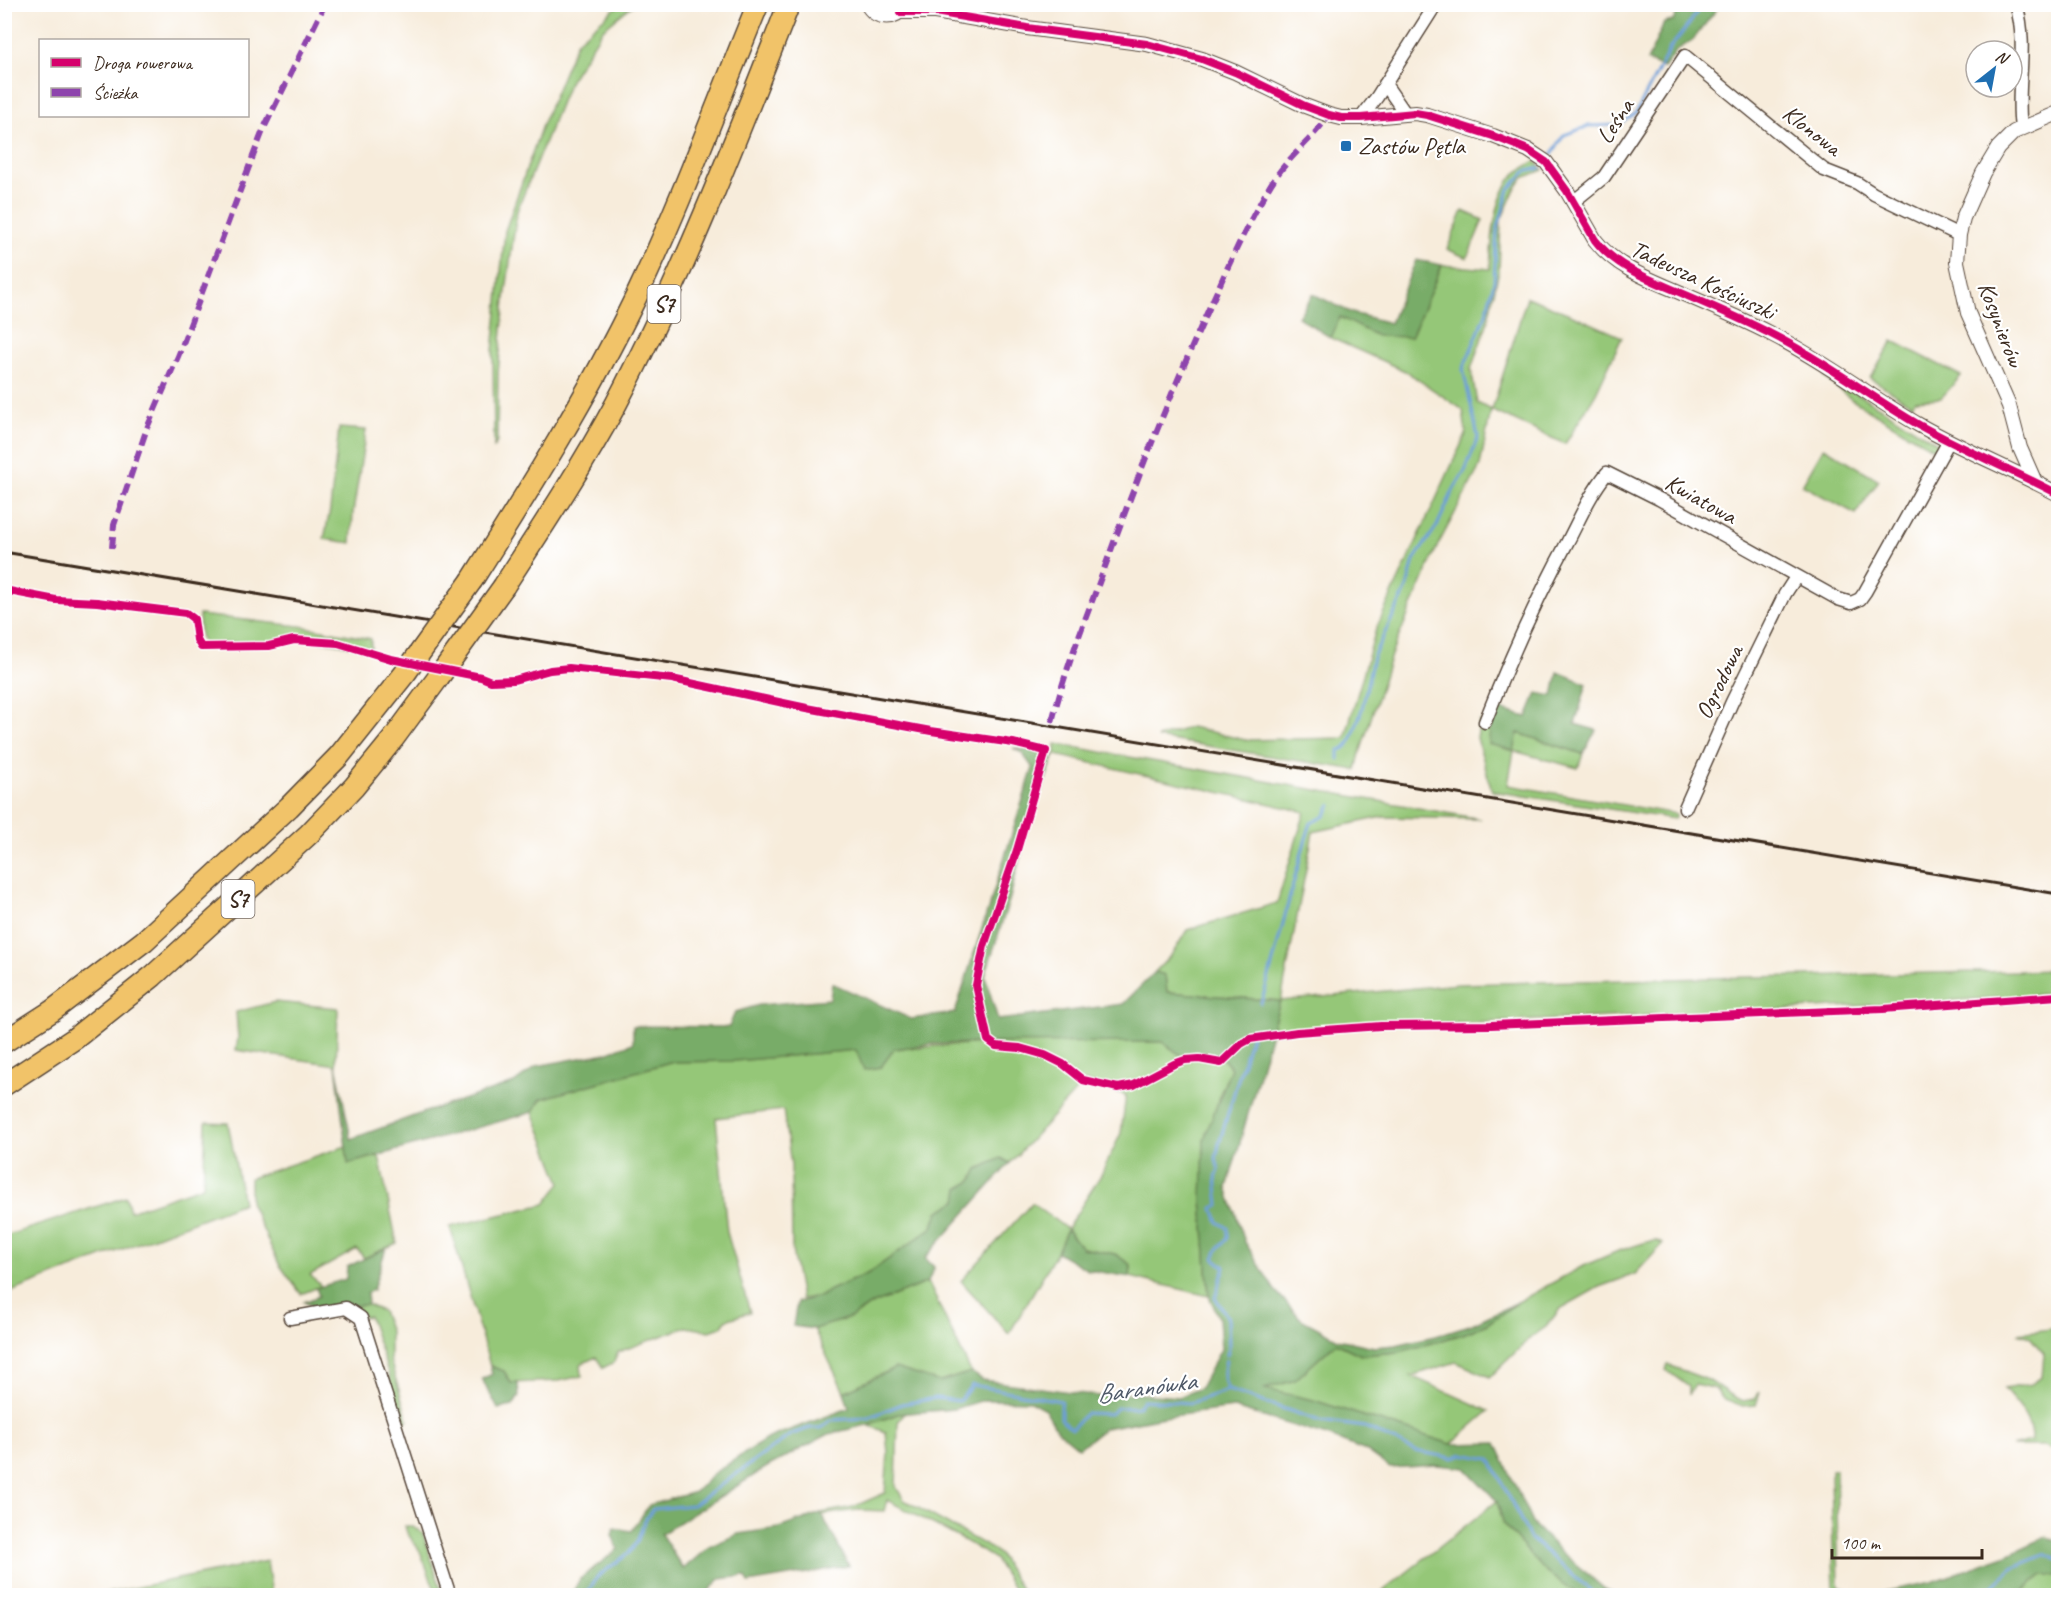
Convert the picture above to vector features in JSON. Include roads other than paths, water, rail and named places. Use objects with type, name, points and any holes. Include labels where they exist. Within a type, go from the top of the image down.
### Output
[{"type":"highway","name":"S7","points":[[4,1042],[52,1011],[144,941],[255,839],[339,756],[406,672],[472,580],[561,438],[622,326],[678,201],[758,4]]},
{"type":"highway","name":"S7","points":[[4,1084],[74,1039],[153,976],[309,834],[354,787],[438,678],[504,586],[589,452],[651,334],[703,215],[789,4]]},
{"type":"street","name":"Tadeusza Kościuszki","points":[[867,4],[878,16],[889,17],[902,8],[1176,50],[1235,72],[1329,115],[1360,118],[1405,113],[1427,115],[1528,150],[1553,170],[1595,240],[1603,251],[1620,264],[1798,348],[1948,441],[2058,494]]},
{"type":"street","name":"Tadeusza Kościuszki","points":[[920,4],[934,12]]},
{"type":"street","points":[[1360,118],[1385,84],[1436,4]]},
{"type":"street","points":[[2016,4],[2022,24],[2023,58],[2018,108],[2021,128]]},
{"type":"street","name":"Leśna","points":[[1573,202],[1604,177],[1684,56]]},
{"type":"street","name":"Klonowa","points":[[1684,56],[1824,170],[1857,183],[1874,194],[1959,235]]},
{"type":"street","points":[[1385,84],[1405,113]]},
{"type":"street","name":"Kosynierów","points":[[2035,482],[2020,448],[2009,406],[1968,313],[1958,262],[1959,235],[1963,218],[1983,173],[1998,148],[2014,132],[2058,112]]},
{"type":"street","name":"Kwiatowa","points":[[1485,722],[1513,652],[1545,583],[1596,487],[1607,473],[1659,499],[1796,577],[1844,602],[1851,603],[1860,599],[1948,441]]},
{"type":"street","points":[[2004,467],[2020,448]]},
{"type":"street","name":"Ogrodowa","points":[[1685,808],[1732,702],[1785,594],[1796,577]]},
{"type":"street","points":[[290,1318],[346,1308],[361,1318],[450,1594]]},
{"type":"waterway","points":[[1552,154],[1564,135],[1589,126],[1618,125],[1636,113],[1670,48],[1702,4]]},
{"type":"waterway","points":[[1339,759],[1339,750],[1346,748],[1352,738],[1362,709],[1373,657],[1407,588],[1414,560],[1437,526],[1466,469],[1478,437],[1463,369],[1486,314],[1494,281],[1497,231],[1509,189],[1525,172],[1540,168]]},
{"type":"waterway","points":[[1261,1003],[1311,823],[1325,816],[1331,805]]},
{"type":"waterway","points":[[1227,1355],[1229,1348],[1228,1318],[1215,1297],[1225,1267],[1214,1258],[1218,1249],[1228,1238],[1228,1228],[1218,1222],[1213,1208],[1219,1205],[1216,1178],[1219,1170],[1216,1159],[1253,1029]]},
{"type":"waterway","points":[[1226,1360],[1224,1375],[1228,1390]]},
{"type":"waterway","name":"Baranówka","points":[[586,1596],[597,1577],[629,1553],[653,1509],[693,1505],[792,1434],[810,1428],[821,1428],[831,1420],[868,1418],[902,1404],[936,1398],[959,1401],[972,1385],[1061,1401],[1061,1419],[1072,1429],[1086,1413],[1110,1414],[1117,1408],[1138,1407],[1143,1400],[1190,1403],[1228,1390],[1320,1421],[1365,1427],[1415,1451],[1453,1458],[1462,1454],[1490,1459],[1530,1538],[1597,1596]]},
{"type":"waterway","name":"Baranówka","points":[[1981,1596],[2012,1568],[2046,1554],[2058,1559]]},
{"type":"railway","points":[[4,552],[2058,894]]},
{"type":"place","name":"Zastów Pętla","points":[[1346,146]]}]
